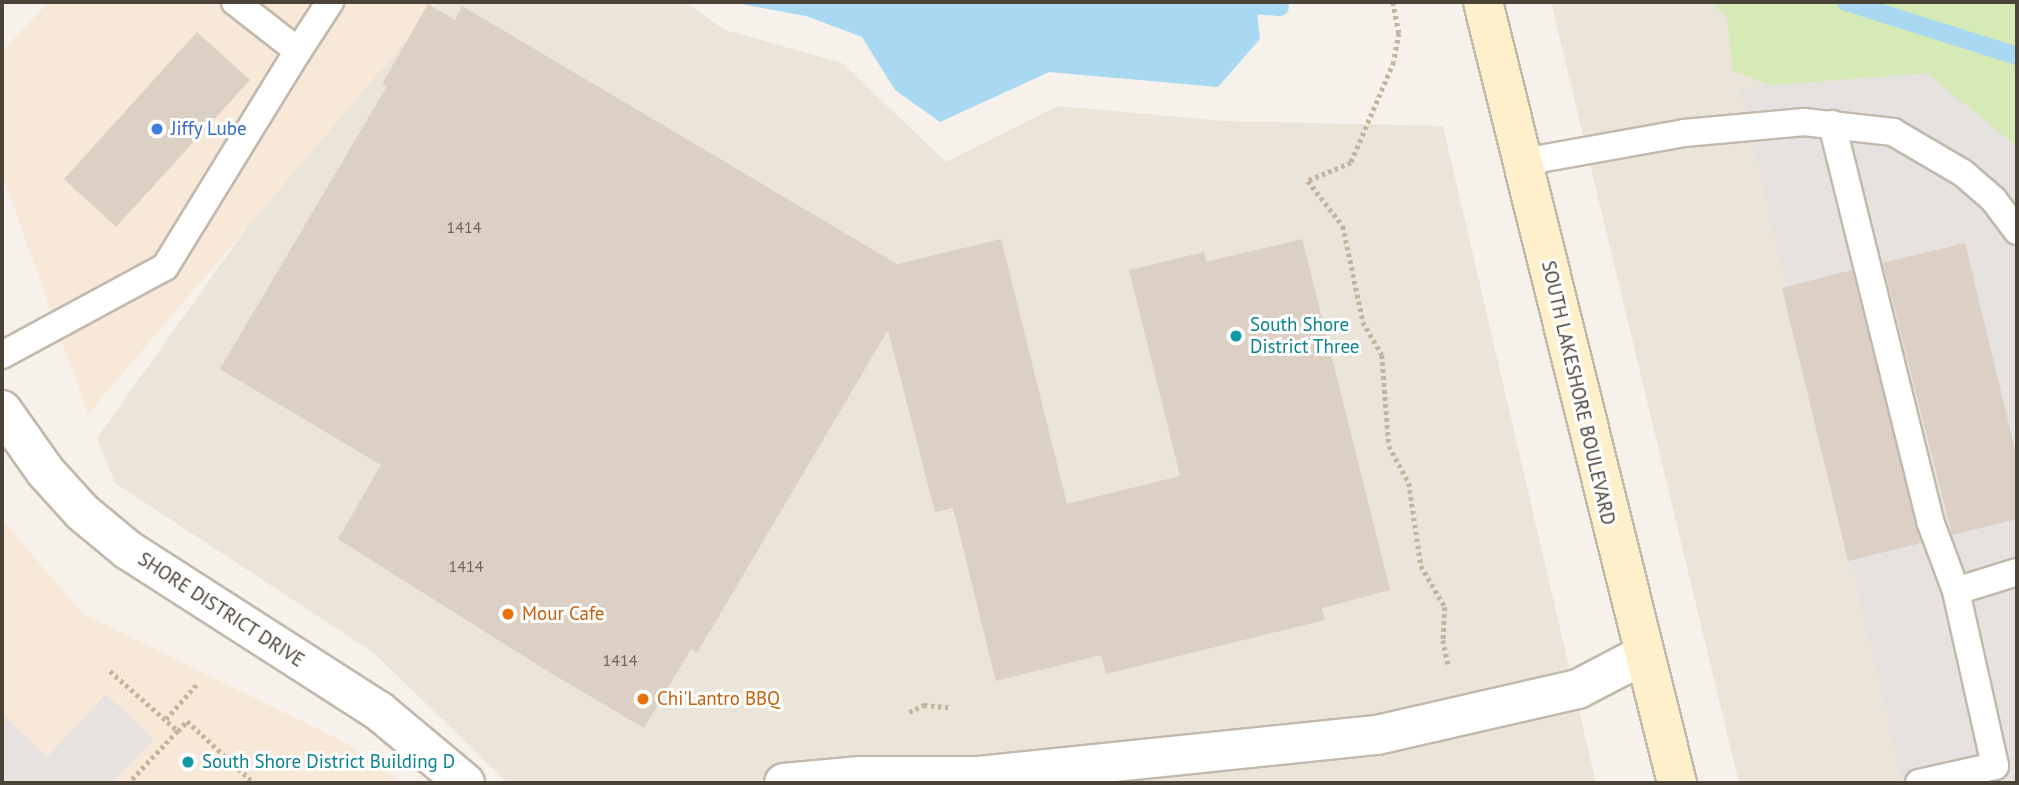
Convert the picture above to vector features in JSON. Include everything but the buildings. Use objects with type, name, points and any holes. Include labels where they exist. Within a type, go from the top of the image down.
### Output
[{"type":"main road","name":"SOUTH LAKESHORE BOULEVARD","points":[[1483,2],[1676,783]]},
{"type":"street","name":"SHORE DISTRICT DRIVE","points":[[2,410],[45,471],[82,512],[128,550],[379,711],[465,783]]},
{"type":"street","points":[[784,783],[861,776],[979,776],[1377,735],[1578,689],[1643,655]]},
{"type":"lane","points":[[235,2],[298,51]]},
{"type":"lane","points":[[2,355],[166,267],[330,2]]},
{"type":"lane","points":[[1523,162],[1684,133],[1804,122],[1893,132],[1963,173],[1993,200],[2017,231]]},
{"type":"lane","points":[[1832,124],[1930,521],[1956,591],[1995,766],[1919,783]]},
{"type":"lane","points":[[1956,591],[2017,572]]},
{"type":"path","points":[[1392,2],[1399,33],[1394,62],[1351,163],[1308,181],[1343,226],[1363,322],[1382,355],[1389,446],[1411,492],[1421,566],[1445,607],[1443,640],[1448,664]]},
{"type":"path","points":[[110,671],[178,731]]},
{"type":"path","points":[[166,719],[197,684]]},
{"type":"path","points":[[909,712],[924,705],[949,707]]},
{"type":"path","points":[[129,783],[187,721],[254,783]]},
{"type":"shaded area","points":[[49,2],[439,2],[88,414],[2,174],[2,51]]},
{"type":"shaded area","points":[[408,2],[685,2],[725,30],[842,63],[946,162],[1058,106],[1224,121],[1443,126],[1596,783],[508,783],[374,653],[115,483],[97,438]]},
{"type":"shaded area","points":[[1551,2],[2017,2],[2017,783],[1739,783]]},
{"type":"shaded area","points":[[1927,73],[2017,147],[2017,783],[1903,783],[1740,88]]},
{"type":"shaded area","points":[[2,520],[83,614],[346,743],[402,783],[2,783]]},
{"type":"shaded area","points":[[106,694],[154,739],[112,783],[2,783],[2,714],[47,757]]},
{"type":"green space","points":[[1711,2],[2017,2],[2017,147],[1927,73],[1770,85],[1733,71],[1727,17]]},
{"type":"water","points":[[730,2],[1256,2],[1260,39],[1218,87],[1049,72],[940,122],[895,90],[862,37],[806,16]]},
{"type":"waterway","points":[[1846,2],[2017,56]]},
{"type":"waterway","points":[[1235,4],[1280,7]]},
{"type":"place","name":"Jiffy Lube","points":[[157,129]]},
{"type":"place","name":"South Shore District Three","points":[[1236,336]]},
{"type":"place","name":"Mour Cafe","points":[[508,614]]},
{"type":"place","name":"Chi'Lantro BBQ","points":[[643,699]]},
{"type":"place","name":"South Shore District Building D","points":[[188,762]]}]
